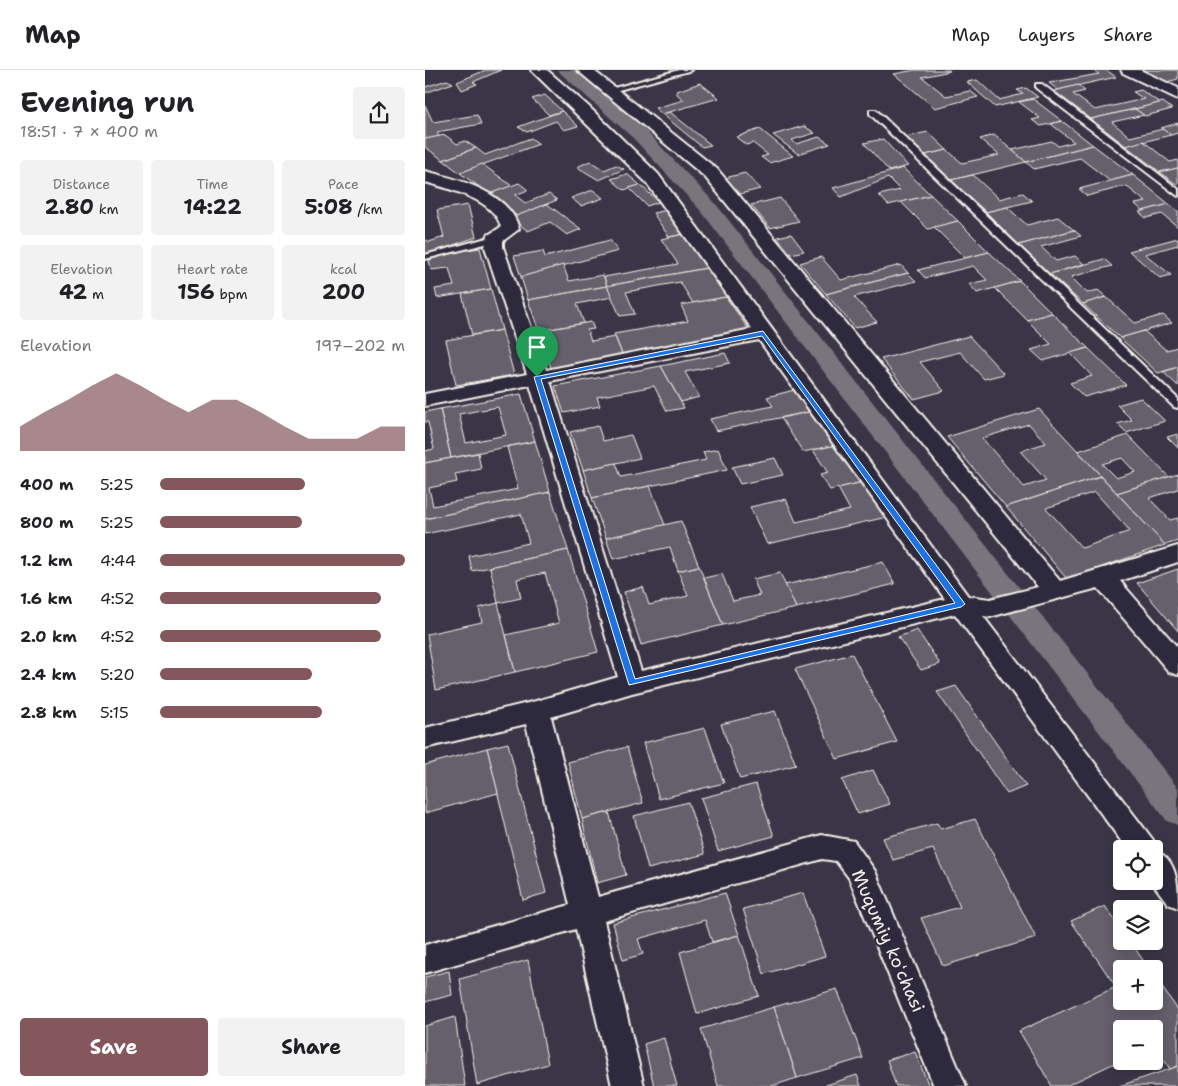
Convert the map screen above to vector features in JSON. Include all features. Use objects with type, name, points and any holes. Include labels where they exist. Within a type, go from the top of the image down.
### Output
[{"type":"street","points":[[538,70],[583,109],[652,178],[961,604],[1136,840]]},
{"type":"street","points":[[585,70],[711,172],[1053,590]]},
{"type":"street","points":[[1128,70],[1178,94]]},
{"type":"street","points":[[425,176],[460,187],[504,213],[510,228],[494,239],[494,246],[537,377],[632,683]]},
{"type":"street","points":[[425,400],[763,333]]},
{"type":"street","points":[[425,738],[536,711],[632,683],[961,604],[990,608],[1103,578],[1178,554]]},
{"type":"street","points":[[1103,578],[1178,665]]},
{"type":"street","points":[[536,711],[628,1086]]},
{"type":"street","name":"Muqumiy koʻchasi","points":[[425,959],[823,847],[844,850],[861,872],[950,1086]]},
{"type":"street","points":[[1163,875],[1178,895]]},
{"type":"lane","points":[[611,90],[688,70]]},
{"type":"lane","points":[[1039,86],[1178,193]]},
{"type":"lane","points":[[873,112],[1178,405]]},
{"type":"lane","points":[[428,257],[494,239]]},
{"type":"building","points":[[486,70],[501,70],[473,82],[477,84],[462,90],[457,82]]},
{"type":"building","points":[[915,70],[949,70],[922,77],[946,96],[970,91],[978,97],[935,108],[894,74]]},
{"type":"building","points":[[1093,70],[1106,70],[1116,77],[1058,90],[1049,83],[1099,74]]},
{"type":"building","points":[[1138,70],[1178,70],[1178,79],[1159,84]]},
{"type":"building","points":[[447,80],[453,83],[425,93],[425,87]]},
{"type":"building","points":[[977,80],[999,100],[1023,94],[1017,90],[1026,88],[1038,97],[995,107],[967,82]]},
{"type":"building","points":[[700,83],[719,98],[662,114],[655,108],[684,100],[677,94],[677,91]]},
{"type":"building","points":[[1078,85],[1085,91],[1073,94],[1095,110],[1144,99],[1133,92],[1141,90],[1160,103],[1091,119],[1054,91]]},
{"type":"building","points":[[545,95],[562,111],[549,115],[532,99]]},
{"type":"building","points":[[1033,99],[1062,121],[1041,126],[1032,120],[1040,118],[1019,102]]},
{"type":"building","points":[[1163,102],[1172,109],[1145,116],[1135,109]]},
{"type":"building","points":[[425,105],[433,122],[477,115],[481,124],[437,132],[439,137],[425,139]]},
{"type":"building","points":[[1135,109],[1144,115],[1112,122],[1130,137],[1163,129],[1171,135],[1126,146],[1091,119]]},
{"type":"building","points":[[562,111],[578,126],[564,130],[556,121],[527,132],[518,127]]},
{"type":"building","points":[[670,112],[711,145],[702,147],[662,114]]},
{"type":"building","points":[[1062,121],[1093,145],[1026,162],[1012,150],[1052,141],[1058,146],[1074,142],[1051,124]]},
{"type":"building","points":[[1178,123],[1178,133],[1171,135],[1161,128]]},
{"type":"building","points":[[804,126],[815,133],[792,140],[796,144],[819,137],[830,144],[798,154],[773,135]]},
{"type":"building","points":[[760,129],[793,156],[769,163],[761,157],[768,155],[753,143],[746,145],[736,137]]},
{"type":"building","points":[[928,132],[947,150],[925,155],[905,137]]},
{"type":"building","points":[[445,135],[457,144],[465,141],[476,148],[443,160],[425,147],[425,139]]},
{"type":"building","points":[[994,135],[1026,162],[951,180],[925,155],[947,150],[962,163],[999,155],[980,139]]},
{"type":"building","points":[[531,138],[539,144],[460,173],[443,160],[476,148],[485,155]]},
{"type":"building","points":[[883,139],[908,166],[889,171],[864,143]]},
{"type":"building","points":[[1143,141],[1170,162],[1178,160],[1178,168],[1160,172],[1126,146]]},
{"type":"building","points":[[1093,145],[1133,175],[1110,181],[1080,158],[1034,169],[1026,162]]},
{"type":"building","points":[[590,161],[604,170],[616,165],[624,169],[599,180],[577,167]]},
{"type":"building","points":[[482,164],[512,186],[489,194],[460,173]]},
{"type":"building","points":[[903,168],[931,195],[888,205],[879,195],[900,190],[888,178],[841,197],[833,188]]},
{"type":"building","points":[[1178,168],[1178,184],[1160,172]]},
{"type":"building","points":[[745,173],[760,189],[740,194],[725,178]]},
{"type":"building","points":[[627,174],[640,185],[624,190],[611,179]]},
{"type":"building","points":[[973,175],[999,199],[1023,193],[1032,201],[986,212],[951,180]]},
{"type":"building","points":[[1133,175],[1169,204],[1143,211],[1135,204],[1146,202],[1126,186],[1087,196],[1079,189]]},
{"type":"building","points":[[519,183],[528,190],[515,195],[525,203],[549,194],[557,200],[517,216],[489,194]]},
{"type":"building","points":[[640,185],[659,202],[647,206],[629,188]]},
{"type":"building","points":[[593,190],[603,198],[581,206],[571,198]]},
{"type":"building","points":[[931,195],[958,221],[928,229],[901,202]]},
{"type":"building","points":[[780,198],[799,221],[770,228],[751,205]]},
{"type":"building","points":[[547,204],[581,229],[567,235],[550,222],[528,231],[511,218]]},
{"type":"building","points":[[1169,204],[1178,211],[1178,227],[1162,214],[1146,218],[1139,212]]},
{"type":"building","points":[[468,205],[476,237],[425,255],[425,239],[429,242],[444,237],[437,210]]},
{"type":"building","points":[[1007,207],[1027,225],[1058,217],[1074,230],[1019,245],[986,212]]},
{"type":"building","points":[[668,210],[684,234],[669,237],[653,213]]},
{"type":"building","points":[[958,221],[989,252],[965,258],[934,227]]},
{"type":"building","points":[[1074,230],[1081,236],[1041,247],[1056,261],[1075,256],[1084,264],[1050,274],[1019,245]]},
{"type":"building","points":[[684,234],[707,268],[607,286],[604,277],[678,264],[661,239]]},
{"type":"building","points":[[791,234],[804,251],[791,254],[777,237]]},
{"type":"building","points":[[1178,238],[1178,245],[1145,254],[1171,275],[1160,278],[1129,251]]},
{"type":"building","points":[[610,240],[618,251],[521,277],[514,256],[543,251],[545,257]]},
{"type":"building","points":[[480,248],[491,289],[437,298],[435,289],[454,286],[449,268],[431,270],[429,260],[452,252]]},
{"type":"building","points":[[989,252],[1020,281],[977,293],[969,284],[987,280],[973,266],[925,278],[918,270]]},
{"type":"building","points":[[821,257],[841,280],[901,265],[908,273],[826,294],[800,263]]},
{"type":"building","points":[[1104,259],[1112,266],[1071,277],[1087,293],[1098,290],[1106,297],[1083,304],[1050,274]]},
{"type":"building","points":[[563,265],[569,281],[603,275],[607,286],[528,300],[521,277]]},
{"type":"building","points":[[707,268],[726,297],[693,303],[680,282],[626,292],[635,314],[620,316],[607,286]]},
{"type":"building","points":[[908,273],[916,281],[854,297],[877,322],[855,328],[826,294]]},
{"type":"building","points":[[1020,281],[1052,313],[1027,320],[995,288]]},
{"type":"building","points":[[607,286],[612,297],[577,304],[584,323],[539,331],[528,300]]},
{"type":"building","points":[[491,289],[502,330],[472,335],[462,294]]},
{"type":"building","points":[[726,297],[749,330],[622,354],[614,334],[688,321],[681,305]]},
{"type":"building","points":[[1106,297],[1135,323],[1163,315],[1172,323],[1120,338],[1083,304]]},
{"type":"building","points":[[1052,313],[1088,348],[1043,361],[1031,350],[1051,344],[1027,320]]},
{"type":"building","points":[[591,322],[594,329],[587,330],[591,341],[615,337],[622,354],[551,368],[539,331]]},
{"type":"building","points":[[502,330],[514,375],[456,385],[446,340]]},
{"type":"building","points":[[1144,331],[1166,350],[1178,347],[1178,367],[1158,373],[1120,338]]},
{"type":"building","points":[[969,336],[1004,374],[984,379],[960,352],[920,362],[944,391],[914,399],[881,359]]},
{"type":"building","points":[[1088,348],[1126,385],[1084,397],[1070,383],[1092,376],[1070,353]]},
{"type":"building","points":[[725,353],[730,363],[685,372],[699,397],[681,402],[661,366]]},
{"type":"building","points":[[661,366],[684,408],[667,411],[654,386],[597,397],[600,406],[564,413],[555,386]]},
{"type":"building","points":[[1178,367],[1178,386],[1163,372]]},
{"type":"building","points":[[798,389],[813,411],[716,431],[710,419],[773,406],[767,397]]},
{"type":"building","points":[[521,394],[535,441],[451,458],[440,409]],"holes":[[[498,407],[506,435],[466,443],[459,414]]]},
{"type":"building","points":[[1141,398],[1165,421],[1126,433],[1117,424],[1132,420],[1117,405]]},
{"type":"building","points":[[440,409],[451,458],[425,463],[425,451],[434,449],[428,422],[425,422],[425,412]]},
{"type":"building","points":[[1039,409],[1101,476],[1006,507],[947,437]],"holes":[[[1029,424],[1046,443],[1020,451],[1046,480],[1024,487],[982,438]]]},
{"type":"building","points":[[813,411],[837,445],[803,452],[781,418]]},
{"type":"building","points":[[598,426],[603,441],[631,435],[640,458],[583,470],[570,432]]},
{"type":"building","points":[[1178,434],[1178,448],[1167,437]]},
{"type":"building","points":[[1128,435],[1169,477],[1117,493],[1078,451]],"holes":[[[1122,458],[1135,472],[1116,478],[1102,464]]]},
{"type":"building","points":[[535,441],[550,492],[425,519],[425,463],[478,453],[481,469],[455,474],[457,482],[429,488],[433,506],[518,489],[507,447]]},
{"type":"building","points":[[837,445],[863,482],[830,490],[820,475],[828,473],[813,450]]},
{"type":"building","points":[[718,449],[727,470],[592,498],[583,470],[616,463],[621,477],[706,460],[703,452]]},
{"type":"building","points":[[775,458],[783,475],[740,484],[732,467]]},
{"type":"building","points":[[1178,474],[1178,489],[1149,498],[1170,520],[1178,518],[1178,541],[1165,545],[1117,493]]},
{"type":"building","points":[[1101,476],[1165,545],[1067,579],[1006,507]],"holes":[[[1095,492],[1130,531],[1082,548],[1046,508]]]},
{"type":"building","points":[[863,482],[887,517],[767,544],[750,507],[786,499],[796,522],[850,510],[838,488]]},
{"type":"building","points":[[650,486],[665,525],[606,538],[592,498]]},
{"type":"building","points":[[550,492],[568,550],[472,571],[469,556],[529,543],[521,514],[425,534],[425,519]]},
{"type":"building","points":[[681,521],[699,566],[678,571],[670,547],[613,559],[606,538]]},
{"type":"building","points":[[568,550],[598,652],[515,672],[506,635],[559,623],[545,573],[517,579],[521,598],[498,603],[490,567]]},
{"type":"building","points":[[883,562],[895,584],[796,608],[785,585]]},
{"type":"building","points":[[699,566],[723,625],[641,645],[624,592],[643,587],[649,605],[688,596],[678,571]]},
{"type":"building","points":[[1178,569],[1178,631],[1137,583]]},
{"type":"building","points":[[780,573],[796,608],[723,625],[704,578],[722,574],[733,601],[760,595],[753,579]]},
{"type":"building","points":[[498,603],[515,672],[436,690],[427,634],[482,622],[479,608]]},
{"type":"building","points":[[917,630],[940,664],[921,670],[898,637]]},
{"type":"building","points":[[852,654],[897,742],[837,759],[795,669]]},
{"type":"building","points":[[956,686],[1026,786],[1007,794],[937,692]]},
{"type":"building","points":[[775,711],[796,765],[740,779],[721,724]]},
{"type":"building","points":[[705,728],[724,783],[659,799],[643,743]]},
{"type":"building","points":[[508,743],[546,893],[523,900],[487,748]]},
{"type":"building","points":[[627,747],[643,803],[582,819],[568,762]]},
{"type":"building","points":[[487,748],[498,793],[425,813],[425,765]]},
{"type":"building","points":[[873,770],[890,804],[858,814],[842,780]]},
{"type":"building","points":[[756,784],[774,836],[718,851],[701,798]]},
{"type":"building","points":[[688,802],[705,854],[648,869],[634,816]]},
{"type":"building","points":[[609,812],[626,875],[597,883],[582,819]]},
{"type":"building","points":[[975,819],[1036,938],[943,966],[921,918],[960,907],[933,849],[893,860],[883,838],[937,823],[941,829]]},
{"type":"building","points":[[725,893],[739,935],[712,942],[705,920],[638,939],[643,954],[623,960],[613,923]]},
{"type":"building","points":[[803,893],[825,956],[764,974],[743,909]]},
{"type":"building","points":[[1105,906],[1113,918],[1113,950],[1136,950],[1143,960],[1113,960],[1113,983],[1071,921]]},
{"type":"building","points":[[739,935],[759,996],[697,1014],[680,952]]},
{"type":"building","points":[[528,960],[548,1064],[477,1085],[460,979]]},
{"type":"building","points":[[449,971],[452,995],[425,1002],[425,977]]},
{"type":"building","points":[[1113,988],[1113,1010],[1163,1010],[1163,989],[1178,1010],[1178,1066],[1170,1069],[1163,1058],[1163,1020],[1113,1020],[1113,1064],[1066,1086],[1052,1086],[1019,1031]]},
{"type":"building","points":[[837,989],[863,1058],[797,1078],[774,1007]]},
{"type":"building","points":[[774,1007],[797,1078],[772,1086],[718,1086],[701,1029]]},
{"type":"building","points":[[455,1017],[465,1086],[425,1086],[425,1026]]},
{"type":"building","points":[[664,1038],[677,1086],[654,1086],[644,1044]]},
{"type":"building","points":[[915,1052],[929,1086],[896,1086],[887,1060]]},
{"type":"building","points":[[1178,1066],[1178,1086],[1119,1086],[1170,1069]]},
{"type":"building","points":[[857,1075],[861,1086],[823,1086]]},
{"type":"waterway","points":[[566,70],[640,136],[708,207],[1178,812]]},
{"type":"route","points":[[763,333],[961,604],[632,683],[537,377],[763,333]]}]
